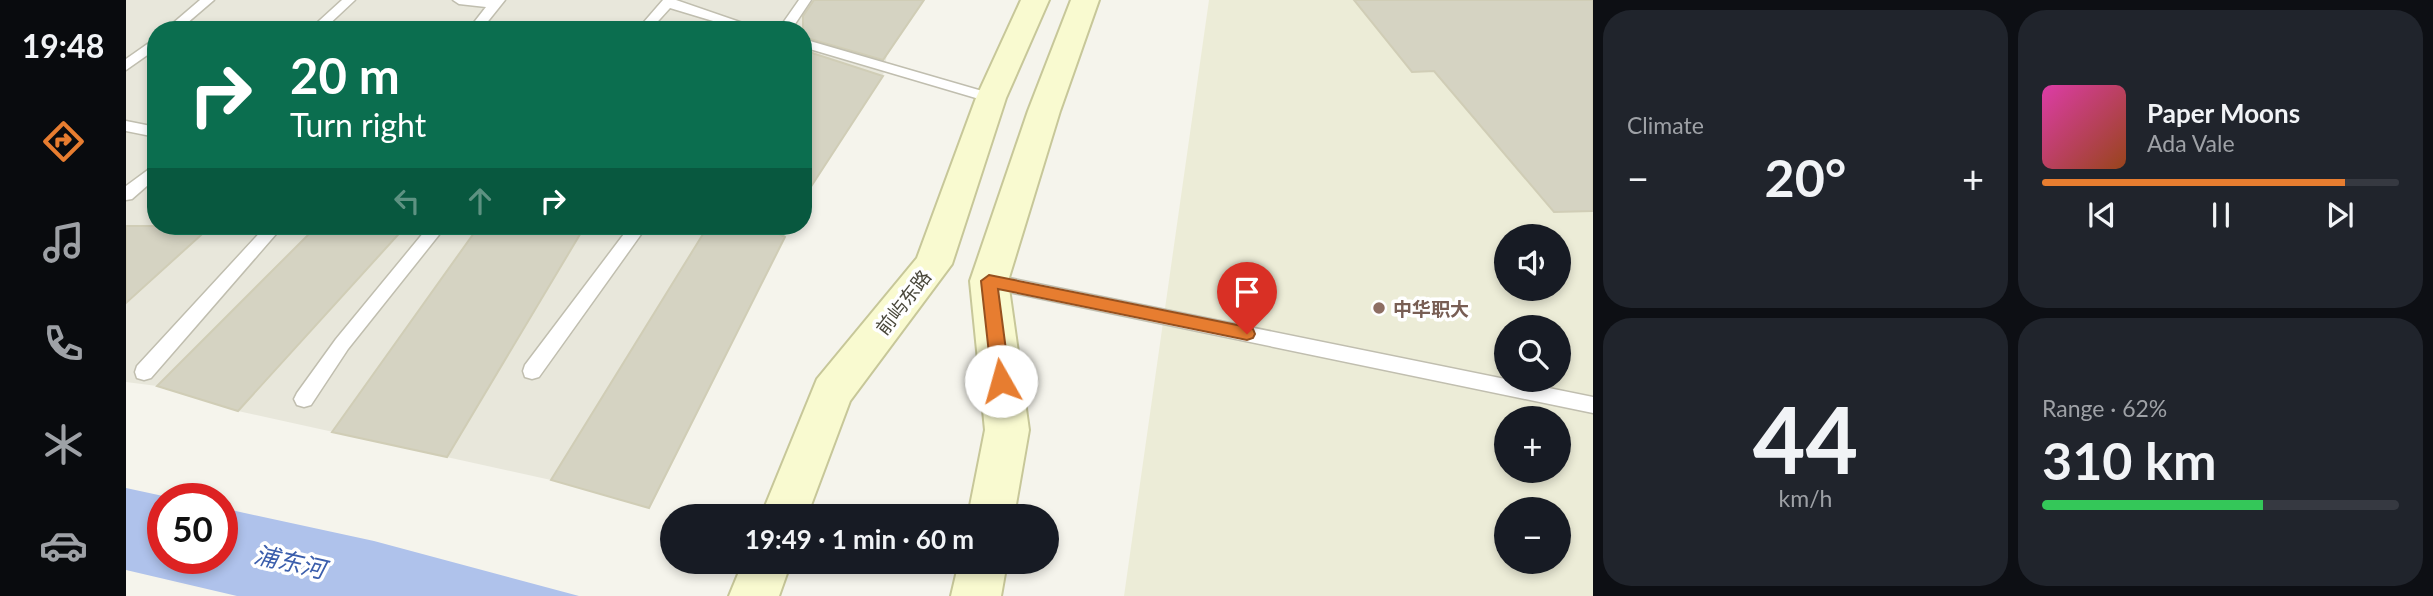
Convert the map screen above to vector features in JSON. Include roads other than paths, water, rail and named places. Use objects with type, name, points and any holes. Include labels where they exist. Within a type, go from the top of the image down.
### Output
[{"type":"main road","name":"前屿东路","points":[[789,504],[832,391],[933,264],[991,98],[1035,0]]},
{"type":"main road","points":[[993,504],[1007,430],[989,281],[1044,111],[1085,0]]},
{"type":"main road","points":[[976,596],[981,574]]},
{"type":"lane","points":[[182,21],[208,0]]},
{"type":"lane","points":[[325,21],[349,0]]},
{"type":"lane","points":[[459,0],[497,2]]},
{"type":"lane","points":[[790,21],[805,0]]},
{"type":"lane","points":[[481,21],[497,2]]},
{"type":"lane","points":[[651,21],[669,2],[729,21]]},
{"type":"lane","points":[[812,46],[991,98]]},
{"type":"lane","points":[[126,66],[147,49]]},
{"type":"lane","points":[[126,126],[147,130]]},
{"type":"lane","points":[[126,195],[147,177]]},
{"type":"lane","points":[[144,372],[267,235]]},
{"type":"lane","points":[[304,399],[342,344],[431,235]]},
{"type":"lane","points":[[532,372],[632,235]]},
{"type":"lane","points":[[989,281],[1593,405]]},
{"type":"water","name":"浦东河","points":[[126,488],[147,493],[147,574],[238,574],[238,511],[374,541],[579,596],[237,596],[126,570]]},
{"type":"place","name":"中华职大","points":[[1379,308]]}]
